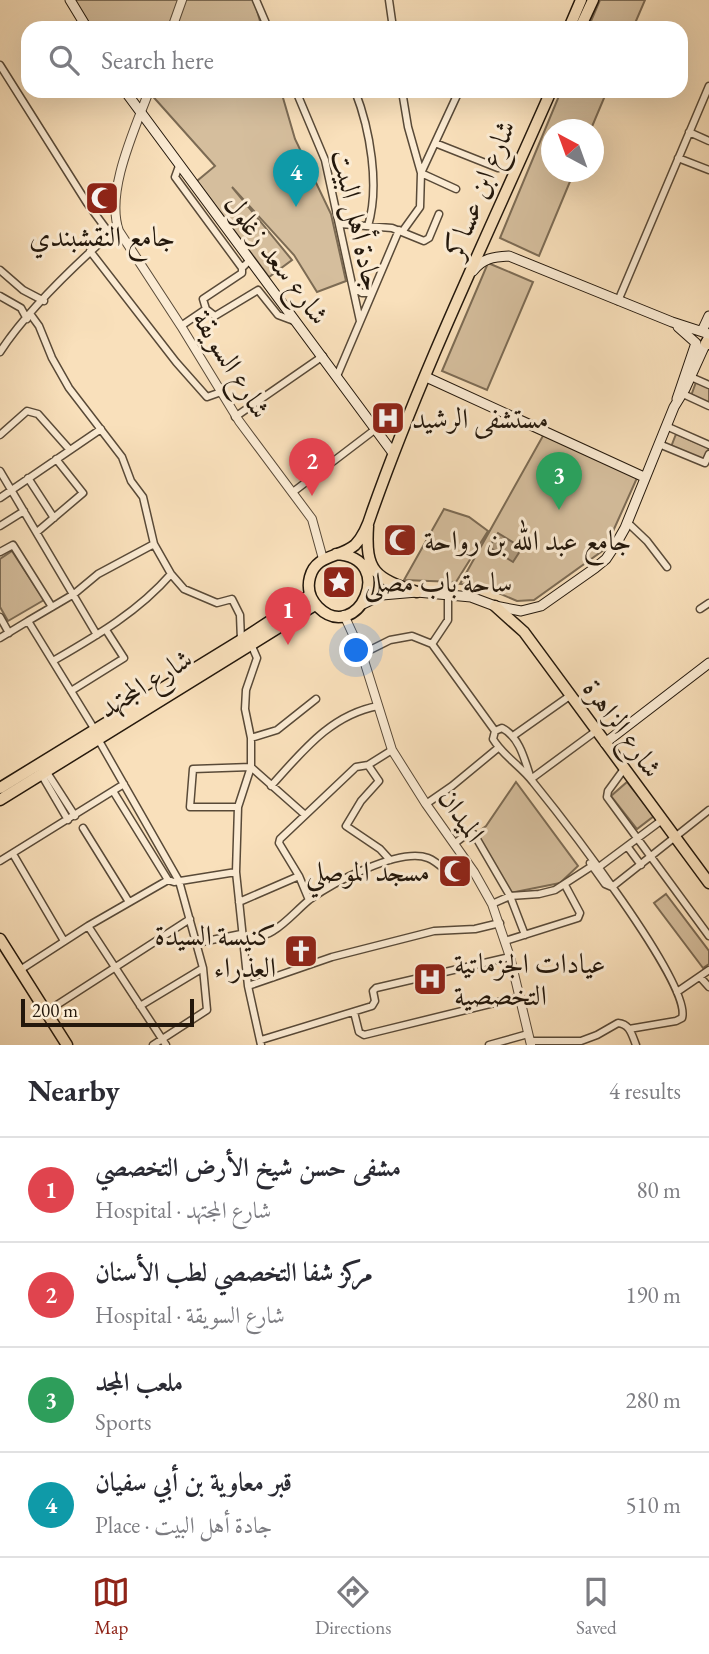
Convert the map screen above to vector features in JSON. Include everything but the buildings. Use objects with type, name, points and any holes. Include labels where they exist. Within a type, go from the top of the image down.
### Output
[{"type":"main road","points":[[70,0],[83,21]]},
{"type":"main road","points":[[572,21],[581,0]]},
{"type":"main road","points":[[583,21],[593,0]]},
{"type":"main road","name":"شارع سعد زغلول","points":[[130,98],[393,453]]},
{"type":"main road","name":"شارع ابن عساكر","points":[[468,278],[470,265],[541,98]]},
{"type":"main road","name":"شارع ابن عساكر","points":[[468,278],[548,98]]},
{"type":"main road","points":[[417,592],[388,583],[374,570],[366,549],[369,523],[393,453],[468,278],[485,260],[509,257],[707,338]]},
{"type":"main road","name":"شارع الزاهرة","points":[[674,407],[691,377],[707,338],[709,316]]},
{"type":"main road","name":"شارع الزاهرة","points":[[363,604],[382,595],[417,592],[471,597],[495,606],[521,611],[541,606],[606,559],[627,522],[674,407],[696,343],[672,322]]},
{"type":"main road","points":[[426,377],[644,477]]},
{"type":"main road","points":[[336,554],[347,554],[355,558],[369,583],[363,604],[344,615],[323,611],[313,600],[310,575],[323,559],[354,546],[369,523]]},
{"type":"main road","name":"شارع المجتهد","points":[[0,788],[96,734],[313,600]]},
{"type":"main road","name":"شارع الزاهرة","points":[[495,606],[522,630],[709,883]]},
{"type":"main road","points":[[605,743],[709,663]]},
{"type":"main road","name":"شارع المجتهد","points":[[0,800],[96,734]]},
{"type":"main road","points":[[0,939],[67,1045]]},
{"type":"main road","points":[[0,951],[60,1045]]},
{"type":"street","points":[[174,21],[182,0]]},
{"type":"street","points":[[256,0],[265,21]]},
{"type":"street","points":[[389,0],[392,21]]},
{"type":"street","points":[[0,65],[87,203],[114,232]]},
{"type":"street","points":[[618,301],[709,86]]},
{"type":"street","points":[[114,232],[116,188],[146,98]]},
{"type":"street","name":"جادة أهل البيت","points":[[299,98],[321,149],[360,321]]},
{"type":"street","points":[[358,98],[372,167],[374,195],[368,226]]},
{"type":"street","points":[[337,376],[401,231],[420,207],[421,173],[403,98]]},
{"type":"street","points":[[421,173],[456,98]]},
{"type":"street","points":[[689,132],[709,141]]},
{"type":"street","points":[[435,143],[498,167]]},
{"type":"street","points":[[678,158],[709,170]]},
{"type":"street","points":[[180,166],[175,177],[242,268]]},
{"type":"street","points":[[421,173],[456,189]]},
{"type":"street","points":[[340,224],[401,231],[421,241],[427,240],[439,214]]},
{"type":"street","points":[[0,352],[3,342],[90,251],[114,232]]},
{"type":"street","name":"شارع السويقة","points":[[114,232],[181,326],[235,416],[312,519],[323,559]]},
{"type":"street","points":[[90,251],[176,362],[207,397],[221,392]]},
{"type":"street","points":[[250,260],[242,268],[242,273],[203,299],[206,309],[215,316],[258,290],[278,315],[296,322]]},
{"type":"street","points":[[0,270],[23,290],[44,301]]},
{"type":"street","points":[[353,287],[362,293],[372,293]]},
{"type":"street","points":[[0,296],[21,308],[39,326],[52,358],[69,388],[121,457],[131,481],[143,497],[155,544],[171,574],[184,589],[195,594],[217,603],[232,599],[240,615],[246,642],[257,658],[246,690],[245,709],[251,738],[251,767],[239,807],[236,872],[248,986],[261,1043],[374,1005],[373,991],[376,988],[510,957]]},
{"type":"street","points":[[181,326],[206,309]]},
{"type":"street","points":[[235,416],[323,356]]},
{"type":"street","points":[[691,377],[709,385]]},
{"type":"street","points":[[682,394],[709,405]]},
{"type":"street","points":[[0,435],[27,411],[38,414],[69,449]]},
{"type":"street","points":[[666,426],[709,445]]},
{"type":"street","points":[[293,492],[377,428]]},
{"type":"street","points":[[0,498],[101,429]]},
{"type":"street","points":[[659,444],[705,464],[709,454]]},
{"type":"street","points":[[37,532],[83,493],[56,459]]},
{"type":"street","points":[[0,471],[97,635]]},
{"type":"street","points":[[28,478],[54,518]]},
{"type":"street","points":[[0,526],[24,511]]},
{"type":"street","points":[[627,522],[647,541],[667,567]]},
{"type":"street","points":[[0,638],[74,594],[98,575],[155,544]]},
{"type":"street","points":[[0,552],[13,545],[52,607]]},
{"type":"street","points":[[52,661],[97,635],[153,595],[171,574]]},
{"type":"street","points":[[432,644],[447,620],[448,594]]},
{"type":"street","points":[[700,609],[709,603]]},
{"type":"street","name":"الميدان","points":[[344,615],[362,654],[392,750],[474,872],[492,904],[510,957],[530,1040]]},
{"type":"street","points":[[0,617],[9,633]]},
{"type":"street","points":[[28,621],[179,881],[203,968],[207,1010],[164,1042],[153,1045]]},
{"type":"street","points":[[71,691],[124,658],[106,629]]},
{"type":"street","points":[[362,654],[390,640],[412,636],[432,644],[495,731],[493,739],[498,748],[531,779],[612,887],[652,944],[677,992],[684,1012],[679,1020],[629,1029]]},
{"type":"street","points":[[513,736],[571,695]]},
{"type":"street","points":[[251,738],[277,730],[316,699]]},
{"type":"street","points":[[271,786],[309,744],[343,717],[378,706]]},
{"type":"street","points":[[495,731],[502,728],[513,736],[531,779]]},
{"type":"street","points":[[531,779],[596,731]]},
{"type":"street","points":[[426,804],[498,748]]},
{"type":"street","points":[[309,900],[299,876],[279,843],[280,839],[356,767],[368,765],[392,750]]},
{"type":"street","points":[[368,765],[379,781],[360,801],[346,826],[380,849],[390,860]]},
{"type":"street","points":[[239,807],[190,807],[193,769],[251,767],[304,814]]},
{"type":"street","points":[[624,769],[606,795],[709,936]]},
{"type":"street","points":[[44,772],[72,818]]},
{"type":"street","points":[[0,861],[124,784]]},
{"type":"street","points":[[113,791],[167,880],[174,882],[236,872]]},
{"type":"street","points":[[612,887],[709,810]]},
{"type":"street","points":[[492,904],[510,896],[539,894],[565,885],[594,864],[627,846],[662,820]]},
{"type":"street","points":[[83,828],[129,902]]},
{"type":"street","points":[[454,844],[468,833],[474,834],[510,896],[525,935]]},
{"type":"street","points":[[627,846],[641,865]]},
{"type":"street","points":[[13,854],[64,941]]},
{"type":"street","points":[[197,943],[265,936],[309,900],[335,883],[390,860],[412,856],[428,858],[450,874],[474,872]]},
{"type":"street","points":[[239,902],[299,876]]},
{"type":"street","points":[[20,970],[167,880]]},
{"type":"street","points":[[505,941],[578,918],[580,913],[565,885]]},
{"type":"street","points":[[46,1012],[190,919]]},
{"type":"street","points":[[248,986],[332,957],[434,931],[475,929],[500,923]]},
{"type":"street","points":[[88,926],[164,1042]]},
{"type":"street","points":[[140,1006],[203,968]]},
{"type":"street","points":[[677,992],[709,970]]},
{"type":"street","points":[[701,977],[709,987]]},
{"type":"street","points":[[354,1012],[359,1032],[364,1035],[519,997]]},
{"type":"street","points":[[489,1045],[530,1040],[581,1041],[618,1023],[625,1024],[636,1045]]},
{"type":"shaded area","points":[[74,0],[254,0],[260,21],[88,21]]},
{"type":"shaded area","points":[[600,0],[645,0],[636,21],[591,21]]},
{"type":"shaded area","points":[[154,98],[283,98],[295,139],[331,214],[346,281],[317,292],[294,255],[232,187],[292,260],[269,277],[197,181],[215,166]]},
{"type":"shaded area","points":[[558,98],[604,98],[595,119],[549,119]]},
{"type":"shaded area","points":[[541,139],[541,182],[570,182],[539,256],[500,238]]},
{"type":"shaded area","points":[[488,263],[533,282],[487,390],[442,371]]},
{"type":"shaded area","points":[[696,382],[709,388],[709,404],[691,396]]},
{"type":"shaded area","points":[[544,434],[637,478],[605,549],[534,600],[517,601],[482,586],[460,584]]},
{"type":"shaded area","points":[[676,434],[709,448],[704,461],[671,447]]},
{"type":"shaded area","points":[[444,509],[469,517],[488,531],[456,582],[404,580]]},
{"type":"shaded area","points":[[498,533],[522,548],[513,562],[489,547]]},
{"type":"shaded area","points":[[12,551],[44,600],[8,621],[0,607],[0,559]]},
{"type":"shaded area","points":[[516,782],[578,866],[560,883],[510,893],[475,834],[486,826]]},
{"type":"shaded area","points":[[627,782],[654,816],[637,829],[611,796]]},
{"type":"shaded area","points":[[666,894],[709,951],[709,964],[703,968],[654,903]]},
{"type":"place","name":"جامع النقشبندي","points":[[102,198]]},
{"type":"place","name":"قبر معاوية بن أبي سفيان","points":[[296,207]]},
{"type":"place","name":"مستشفى الرشيد","points":[[388,418]]},
{"type":"place","name":"مركز شفا التخصصي لطب الأسنان","points":[[312,496]]},
{"type":"place","name":"ملعب المجد","points":[[559,510]]},
{"type":"place","name":"جامع عبد الله بن رواحة","points":[[400,540]]},
{"type":"place","name":"ساحة باب مصلى","points":[[339,582]]},
{"type":"place","name":"مشفى حسن شيخ الأرض التخصصي","points":[[288,645]]},
{"type":"place","name":"مسجد الموصلي","points":[[455,871]]},
{"type":"place","name":"كنيسة السيدة العذراء","points":[[301,951]]},
{"type":"place","name":"عيادات الجزماتية التخصصية","points":[[430,979]]}]
